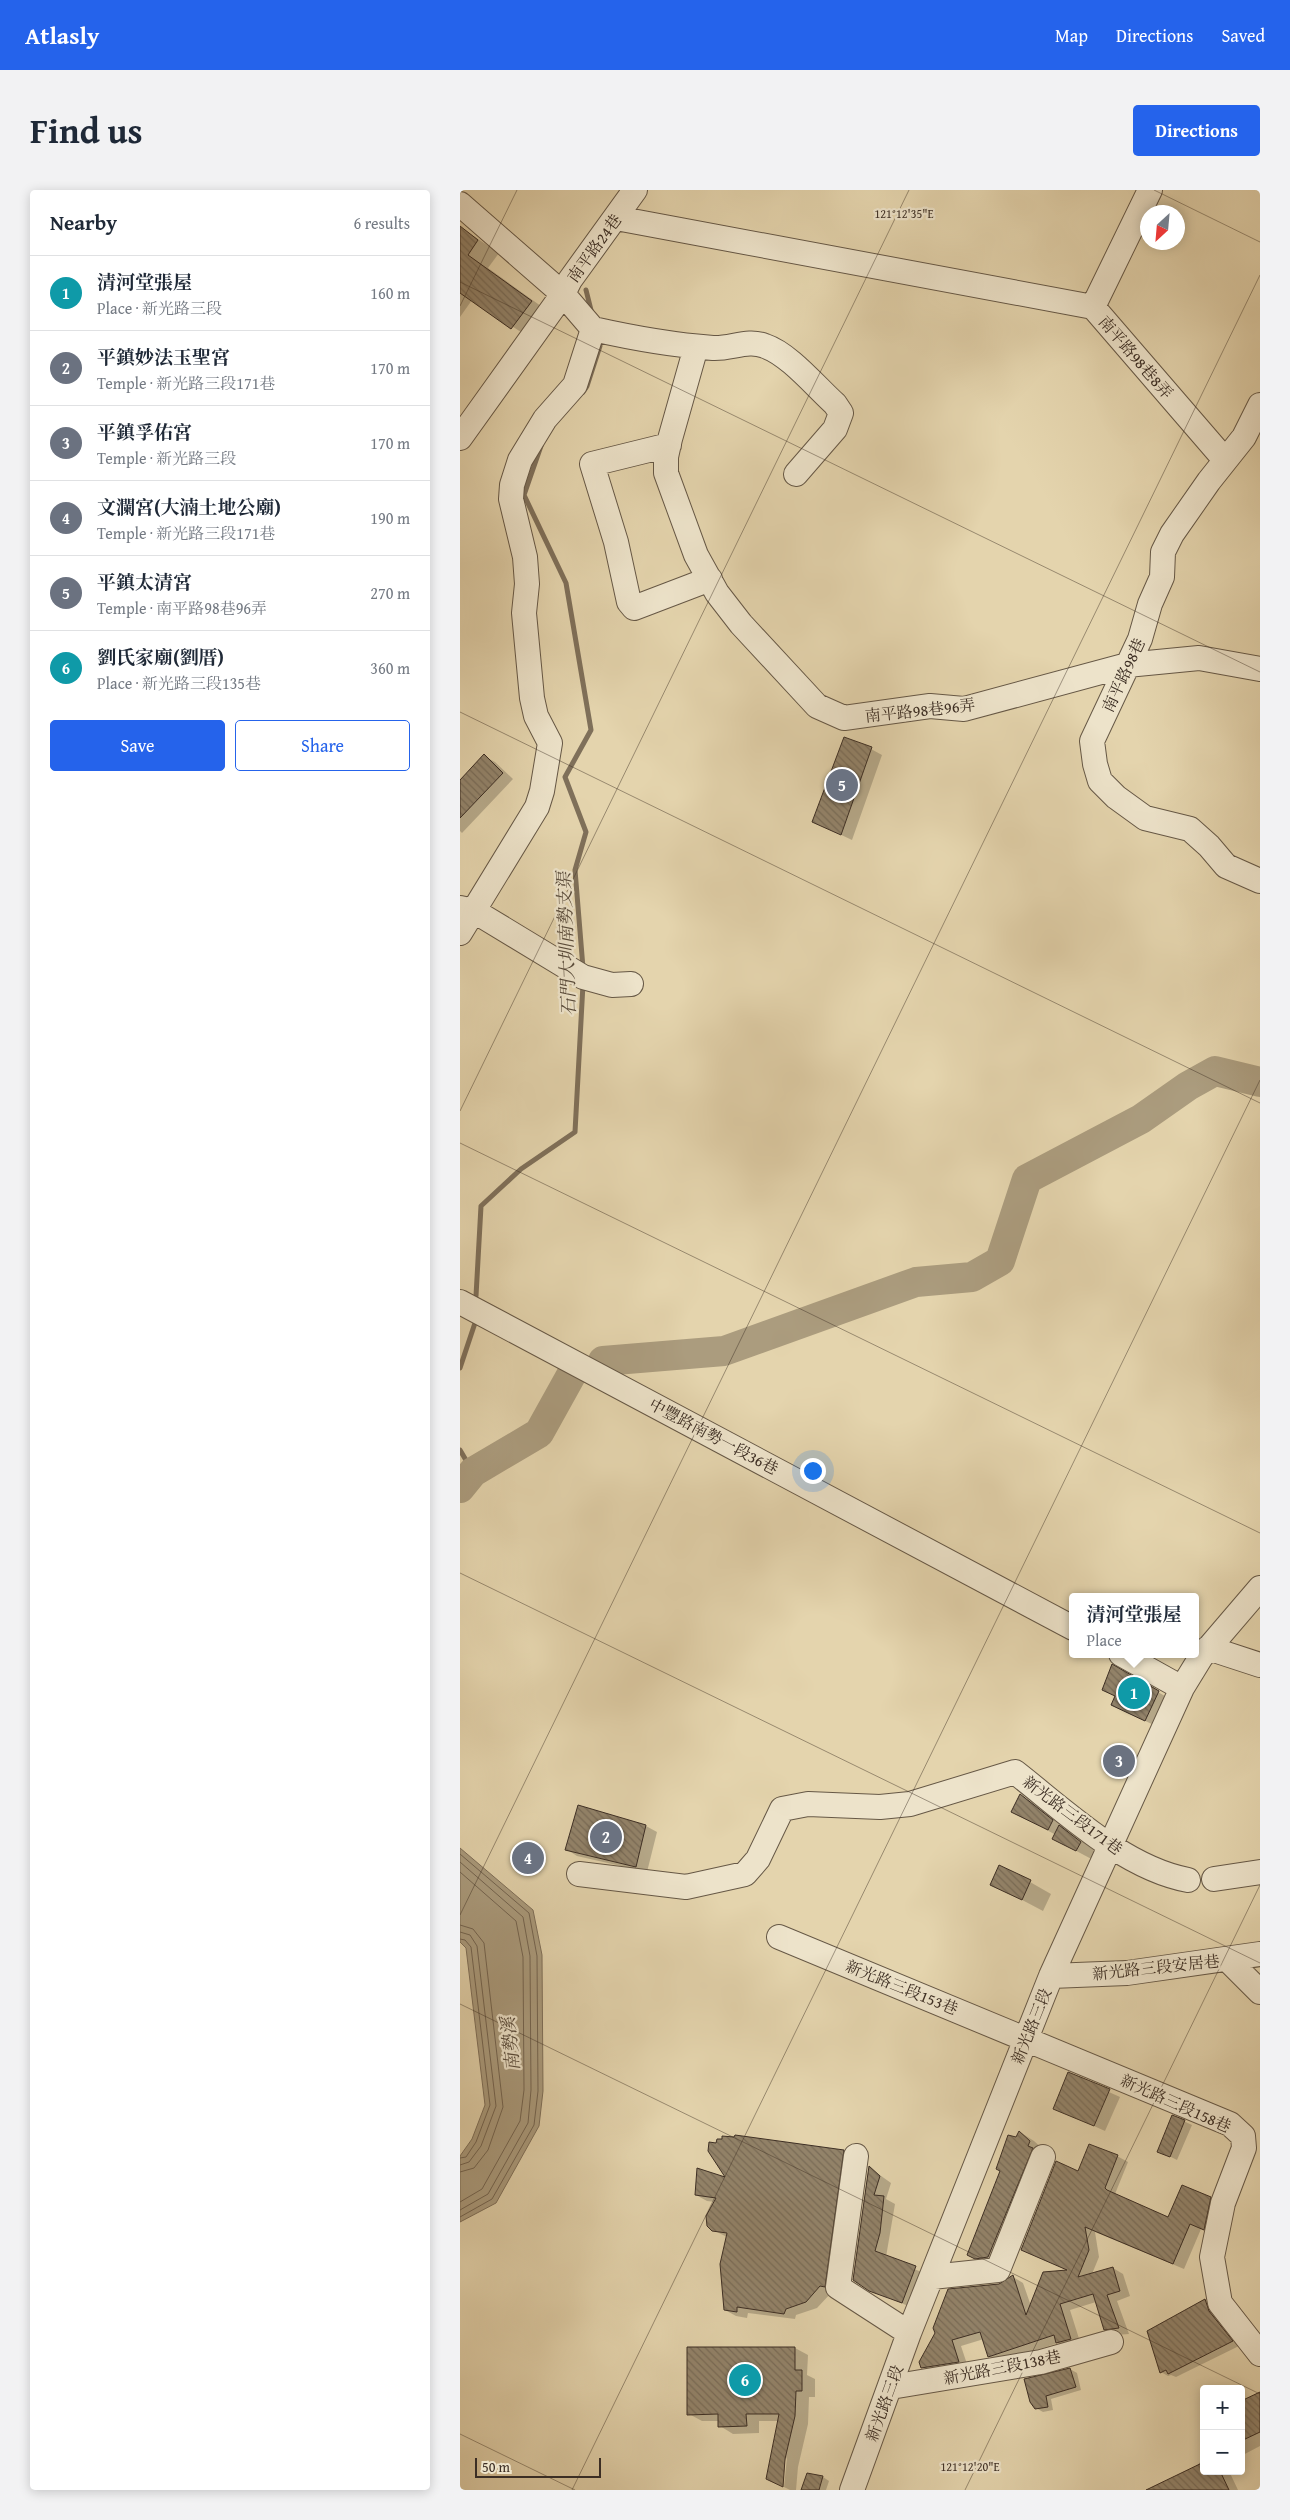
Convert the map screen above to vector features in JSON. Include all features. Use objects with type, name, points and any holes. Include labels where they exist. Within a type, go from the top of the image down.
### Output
[{"type":"street","name":"南平路24巷","points":[[593,329],[563,294],[570,280],[636,190]]},
{"type":"street","name":"南平路98巷8弄","points":[[1150,190],[1093,307],[1225,460]]},
{"type":"street","points":[[460,204],[563,294],[460,438]]},
{"type":"street","points":[[616,218],[1093,307]]},
{"type":"street","points":[[460,933],[467,909],[537,807],[542,791],[550,743],[536,716],[532,698],[524,613],[527,584],[525,557],[511,499],[512,485],[520,460],[545,419],[575,385],[593,329],[658,342],[696,347],[725,348],[750,342],[765,346],[779,353],[835,404],[841,413],[835,429],[796,474]]},
{"type":"street","name":"南平路98巷96弄","points":[[696,347],[669,445],[666,473],[696,555],[717,593],[741,624],[817,706],[844,718],[930,706],[964,708],[1127,665],[1199,658],[1260,669]]},
{"type":"street","name":"南平路98巷","points":[[1260,405],[1244,436],[1172,534],[1163,552],[1162,577],[1150,604],[1138,644],[1092,741],[1095,764],[1100,781],[1116,798],[1145,818],[1190,829],[1209,846],[1226,866],[1260,881]]},
{"type":"street","points":[[669,445],[592,464],[616,542],[630,602],[634,608],[710,579]]},
{"type":"street","points":[[467,909],[591,980],[631,984]]},
{"type":"street","name":"中豐路南勢一段36巷","points":[[460,1302],[1069,1626]]},
{"type":"street","name":"新光路三段","points":[[852,2490],[891,2387],[909,2333],[1051,1976],[1182,1688],[1208,1648],[1260,1588]]},
{"type":"street","points":[[1208,1648],[1260,1665]]},
{"type":"street","points":[[1128,1658],[1182,1688]]},
{"type":"street","name":"新光路三段171巷","points":[[579,1874],[686,1887],[745,1874],[758,1859],[782,1809],[808,1804],[880,1807],[910,1804],[1015,1772],[1110,1847],[1168,1877],[1188,1880]]},
{"type":"street","points":[[1214,1879],[1260,1872]]},
{"type":"street","name":"新光路三段153巷","points":[[778,1937],[1026,2038]]},
{"type":"street","name":"新光路三段安居巷","points":[[1051,1976],[1127,1973],[1260,1954]]},
{"type":"street","points":[[1227,1959],[1260,1992]]},
{"type":"street","name":"新光路三段158巷","points":[[1026,2038],[1230,2124],[1243,2136],[1244,2148],[1223,2203],[1212,2257],[1220,2303],[1260,2354]]},
{"type":"street","points":[[856,2156],[838,2287],[909,2333]]},
{"type":"street","points":[[932,2278],[998,2270],[1043,2157]]},
{"type":"street","name":"新光路三段138巷","points":[[891,2387],[1041,2362],[1111,2342]]},
{"type":"water","name":"南勢溪","points":[[460,1848],[533,1910],[542,1955],[543,2091],[539,2126],[496,2203],[460,2222],[460,2156],[472,2139],[485,2105],[466,1948],[460,1942]]},
{"type":"building","points":[[460,226],[478,240],[468,255],[532,301],[511,329],[460,293]]},
{"type":"building","points":[[844,737],[872,747],[841,835],[812,822]]},
{"type":"building","points":[[484,754],[503,773],[460,818],[460,780]]},
{"type":"building","points":[[1112,1664],[1159,1691],[1145,1721],[1111,1705],[1115,1696],[1102,1690]]},
{"type":"building","points":[[1020,1794],[1053,1820],[1048,1830],[1011,1812]]},
{"type":"building","points":[[578,1805],[646,1825],[636,1867],[565,1850]]},
{"type":"building","points":[[1059,1825],[1081,1842],[1076,1851],[1052,1839]]},
{"type":"building","points":[[999,1865],[1031,1880],[1022,1900],[990,1885]]},
{"type":"building","points":[[1068,2072],[1110,2089],[1094,2126],[1053,2109]]},
{"type":"building","points":[[1172,2115],[1185,2120],[1170,2157],[1157,2152]]},
{"type":"building","points":[[1019,2131],[1030,2141],[1028,2146],[1033,2148],[988,2257],[975,2259],[967,2255],[1000,2171],[996,2169],[1008,2135],[1016,2137]]},
{"type":"building","points":[[735,2135],[844,2150],[825,2287],[820,2286],[806,2302],[786,2309],[784,2314],[737,2307],[737,2312],[724,2310],[720,2264],[727,2233],[712,2231],[707,2226],[706,2216],[716,2198],[695,2195],[697,2168],[725,2177],[708,2151],[709,2142],[716,2143],[717,2139],[722,2139],[722,2136],[734,2137]]},
{"type":"building","points":[[1089,2144],[1118,2155],[1105,2188],[1107,2190],[1168,2217],[1182,2185],[1211,2197],[1204,2230],[1190,2224],[1173,2264],[1085,2227],[1089,2250],[1078,2277],[1113,2267],[1120,2291],[1107,2295],[1119,2328],[1104,2330],[1093,2294],[1060,2304],[1071,2339],[1056,2343],[1054,2335],[988,2357],[980,2332],[952,2340],[959,2362],[921,2368],[919,2362],[935,2333],[933,2328],[948,2289],[999,2284],[1013,2275],[1026,2315],[1043,2272],[1067,2270],[1021,2250],[1056,2161],[1078,2171]]},
{"type":"building","points":[[869,2166],[880,2176],[874,2195],[884,2196],[880,2233],[875,2251],[916,2266],[902,2303],[869,2291],[853,2280]]},
{"type":"building","points":[[1205,2299],[1209,2311],[1233,2341],[1168,2374],[1166,2370],[1160,2373],[1147,2331]]},
{"type":"building","points":[[687,2347],[795,2347],[795,2370],[802,2370],[802,2391],[796,2391],[795,2416],[785,2459],[783,2487],[766,2479],[779,2414],[746,2414],[747,2426],[718,2427],[718,2414],[687,2415]]},
{"type":"building","points":[[1070,2368],[1076,2387],[1046,2396],[1048,2407],[1035,2409],[1030,2402],[1024,2379]]},
{"type":"building","points":[[1260,2392],[1260,2432],[1245,2439],[1245,2430],[1245,2399]]},
{"type":"building","points":[[1200,2464],[1200,2475],[1222,2475],[1229,2490],[1146,2490]]},
{"type":"building","points":[[807,2473],[823,2476],[819,2490],[801,2490]]},
{"type":"waterway","name":"石門大圳南勢支渠","points":[[586,290],[592,314]]},
{"type":"waterway","name":"石門大圳南勢支渠","points":[[583,392],[587,386],[600,346],[599,339]]},
{"type":"waterway","name":"石門大圳南勢支渠","points":[[541,446],[524,495],[566,583],[591,730],[565,777],[586,832],[575,870],[583,968]]},
{"type":"waterway","name":"石門大圳南勢支渠","points":[[476,1296],[481,1206],[521,1169],[575,1132],[583,984]]},
{"type":"waterway","points":[[603,1361],[724,1351],[916,1282],[972,1277],[1000,1261],[1027,1179],[1141,1119],[1188,1086],[1215,1071],[1260,1082]]},
{"type":"waterway","name":"石門大圳南勢支渠","points":[[460,1368],[475,1323]]},
{"type":"waterway","points":[[460,1488],[473,1472],[539,1433],[574,1370]]},
{"type":"waterway","name":"石門大圳南勢支渠","points":[[460,1450],[473,1472]]},
{"type":"place","name":"平鎮太清宮","points":[[842,785]]},
{"type":"place","name":"清河堂張屋","points":[[1134,1693]]},
{"type":"place","name":"平鎮孚佑宮","points":[[1119,1761]]},
{"type":"place","name":"平鎮妙法玉聖宮","points":[[606,1837]]},
{"type":"place","name":"文瀾宮(大湳土地公廟)","points":[[528,1858]]},
{"type":"place","name":"劉氏家廟(劉厝)","points":[[745,2380]]}]
